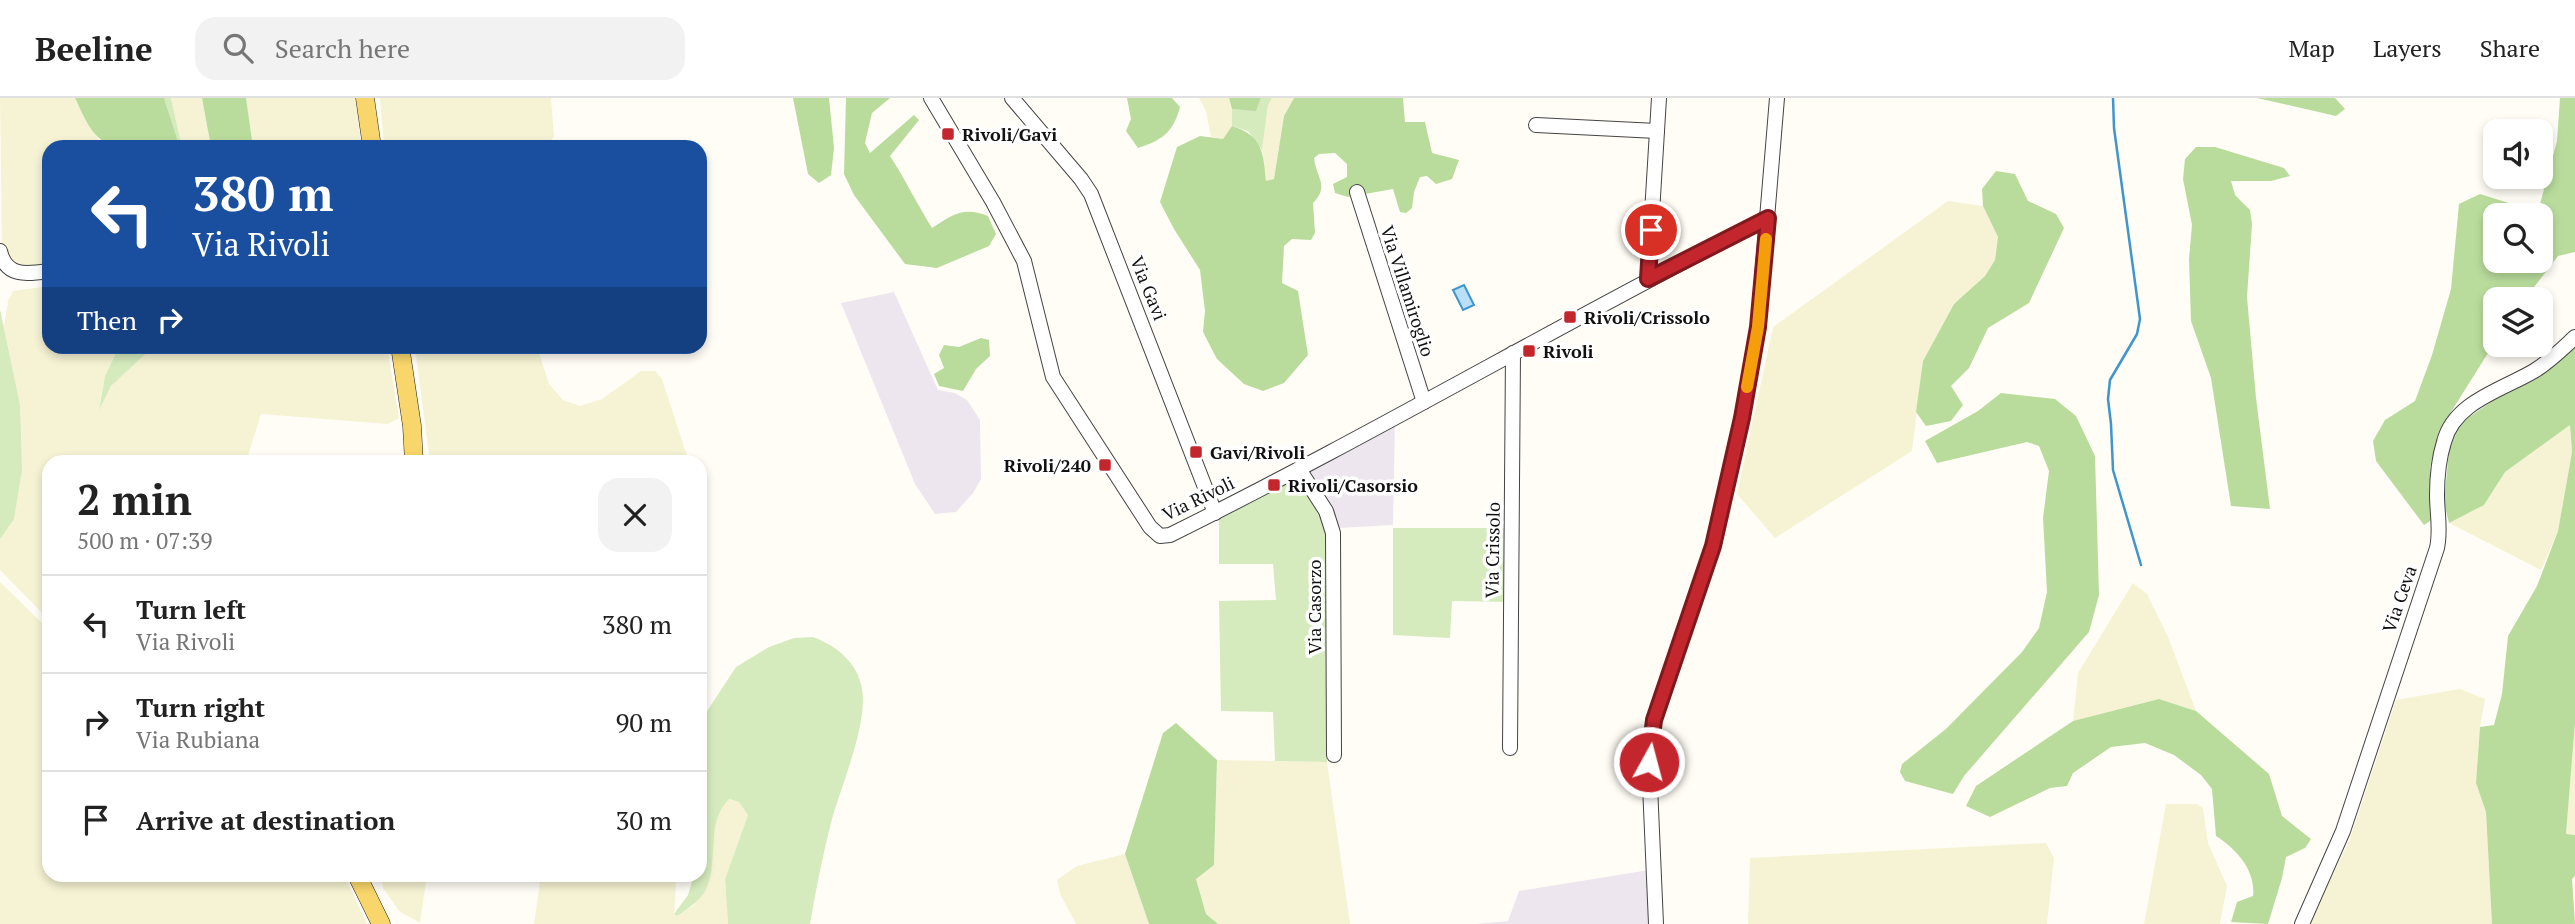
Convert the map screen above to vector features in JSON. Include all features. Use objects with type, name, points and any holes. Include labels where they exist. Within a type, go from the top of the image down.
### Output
[{"type":"main road","points":[[365,98],[371,140]]},
{"type":"main road","points":[[401,354],[414,455]]},
{"type":"main road","points":[[360,882],[381,924]]},
{"type":"street","name":"Via Gavi","points":[[1012,98],[1082,178],[1091,194],[1215,513]]},
{"type":"street","points":[[1648,279],[1659,98]]},
{"type":"street","points":[[1656,924],[1649,762],[1654,720],[1713,546],[1742,418],[1758,327],[1777,98]]},
{"type":"street","name":"Via Rivoli","points":[[939,100],[1024,261],[1053,377],[1157,536],[1167,536],[1215,513],[1648,279],[1768,218]]},
{"type":"street","points":[[1536,125],[1657,131]]},
{"type":"street","name":"Via Villamiroglio","points":[[1357,192],[1424,402]]},
{"type":"street","points":[[0,251],[8,268],[20,275],[42,272]]},
{"type":"street","name":"Via Ceva","points":[[2302,924],[2343,831],[2437,548],[2440,535],[2438,482],[2447,433],[2461,412],[2533,371],[2558,354],[2575,337]]},
{"type":"street","name":"Via Crissolo","points":[[1510,748],[1513,353]]},
{"type":"street","name":"Via Casorzo","points":[[1299,469],[1326,511],[1332,526],[1334,755]]},
{"type":"shaded area","points":[[0,98],[75,98],[99,140],[42,140],[42,266],[18,267],[2,246]]},
{"type":"shaded area","points":[[171,98],[202,98],[210,140],[180,140]]},
{"type":"shaded area","points":[[246,98],[357,98],[360,140],[252,140]]},
{"type":"shaded area","points":[[380,98],[551,98],[554,136],[551,140],[383,140]]},
{"type":"shaded area","points":[[1199,98],[1229,98],[1232,126],[1223,139],[1211,137],[1206,111]]},
{"type":"shaded area","points":[[1271,98],[1294,98],[1284,116],[1274,179],[1266,182],[1262,150]]},
{"type":"shaded area","points":[[1948,201],[1983,206],[1998,237],[1995,260],[1985,276],[1954,304],[1923,361],[1912,451],[1775,538],[1737,494],[1773,327]]},
{"type":"shaded area","points":[[42,287],[42,354],[116,354],[105,376],[99,408],[111,386],[145,354],[388,354],[399,418],[388,424],[261,414],[248,455],[42,455],[42,613],[0,570],[0,310],[4,327],[8,301],[13,291]]},
{"type":"shaded area","points":[[894,292],[938,390],[955,393],[967,400],[980,420],[981,479],[956,512],[935,514],[915,484],[841,303]]},
{"type":"shaded area","points":[[416,354],[539,354],[549,384],[563,400],[580,406],[602,399],[641,371],[655,371],[662,379],[687,455],[429,455]]},
{"type":"shaded area","points":[[1395,422],[1393,525],[1338,528],[1305,471]]},
{"type":"shaded area","points":[[2570,425],[2572,452],[2558,531],[2541,570],[2449,523],[2484,505],[2505,472]]},
{"type":"shaded area","points":[[0,582],[42,623],[42,882],[347,882],[367,924],[0,924]]},
{"type":"shaded area","points":[[2133,583],[2147,594],[2168,637],[2196,711],[2159,699],[2073,721],[2078,673]]},
{"type":"shaded area","points":[[2460,689],[2485,699],[2476,783],[2486,812],[2492,924],[2309,924],[2350,839],[2396,700]]},
{"type":"shaded area","points":[[2575,723],[2575,835],[2566,834]]},
{"type":"shaded area","points":[[1217,760],[1327,762],[1350,924],[1218,924],[1206,914],[1196,878],[1214,865]]},
{"type":"shaded area","points":[[728,799],[739,802],[748,815],[725,879],[728,924],[534,924],[540,882],[675,882],[674,914],[677,916],[694,905],[700,882],[707,882],[707,856],[720,808]]},
{"type":"shaded area","points":[[2166,804],[2197,804],[2203,808],[2208,843],[2227,886],[2220,924],[2144,924]]},
{"type":"shaded area","points":[[2046,843],[2054,858],[2047,924],[1748,924],[1750,858]]},
{"type":"shaded area","points":[[1125,854],[1149,924],[1076,924],[1060,894],[1057,880],[1077,866]]},
{"type":"shaded area","points":[[1649,870],[1652,924],[1476,924],[1508,921],[1519,891]]},
{"type":"shaded area","points":[[382,882],[426,882],[420,923],[399,911],[383,888]]},
{"type":"green space","points":[[75,98],[164,98],[177,140],[102,140],[86,121]]},
{"type":"green space","points":[[164,98],[171,98],[180,140],[177,138]]},
{"type":"green space","points":[[202,98],[246,98],[252,140],[210,140]]},
{"type":"green space","points":[[793,98],[829,98],[834,148],[831,175],[819,183],[808,174]]},
{"type":"green space","points":[[846,98],[890,98],[872,113],[865,143],[870,153],[914,115],[919,120],[890,156],[932,228],[958,213],[979,213],[988,216],[996,234],[989,246],[937,268],[905,264],[854,195],[844,174]]},
{"type":"green space","points":[[1127,98],[1172,98],[1180,107],[1174,123],[1165,134],[1138,148],[1126,131],[1131,119]]},
{"type":"green space","points":[[1229,98],[1261,98],[1256,111],[1232,109]]},
{"type":"green space","points":[[1261,98],[1272,98],[1268,105],[1262,150],[1248,131],[1232,126],[1232,109],[1256,110]]},
{"type":"green space","points":[[1294,98],[1403,98],[1405,122],[1425,122],[1432,153],[1459,160],[1452,179],[1436,184],[1427,176],[1420,177],[1412,208],[1406,213],[1400,212],[1393,189],[1348,197],[1335,193],[1333,184],[1347,177],[1347,164],[1335,153],[1319,154],[1314,158],[1321,181],[1321,191],[1313,203],[1315,233],[1311,240],[1292,239],[1284,246],[1282,283],[1298,291],[1308,355],[1284,383],[1263,391],[1244,384],[1217,359],[1203,332],[1205,311],[1200,270],[1160,202],[1177,147],[1200,136],[1223,139],[1232,126],[1256,140],[1262,153],[1266,181],[1274,179],[1284,116]]},
{"type":"green space","points":[[2257,98],[2335,98],[2345,109],[2336,116]]},
{"type":"green space","points":[[2560,98],[2575,98],[2575,252],[2558,256],[2553,263],[2553,203],[2540,203],[2544,189],[2553,189],[2553,156],[2557,141]]},
{"type":"green space","points":[[2196,147],[2215,147],[2284,168],[2290,176],[2271,181],[2231,181],[2235,195],[2250,210],[2252,224],[2247,297],[2270,509],[2231,506],[2211,378],[2191,321],[2189,259],[2192,225],[2183,179],[2185,159]]},
{"type":"green space","points":[[1996,171],[2015,174],[2028,201],[2056,214],[2064,228],[2029,303],[1988,328],[1969,368],[1951,386],[1963,405],[1951,421],[1926,426],[1916,412],[1923,361],[1954,304],[1985,276],[1995,260],[1998,237],[1983,206],[1982,189]]},
{"type":"green space","points":[[2480,194],[2509,203],[2483,203],[2483,273],[2545,273],[2534,287],[2483,287],[2483,357],[2486,357],[2439,431],[2430,467],[2433,519],[2424,525],[2376,461],[2373,441],[2385,420],[2415,401],[2432,355],[2451,289],[2459,204]]},
{"type":"green space","points":[[0,310],[20,405],[22,470],[14,519],[0,539]]},
{"type":"green space","points":[[981,338],[989,340],[990,356],[976,369],[963,391],[939,386],[934,374],[944,368],[939,355],[944,345],[959,347]]},
{"type":"green space","points":[[2575,347],[2575,723],[2566,834],[2575,835],[2575,876],[2572,879],[2575,924],[2492,924],[2486,812],[2476,783],[2480,727],[2494,725],[2502,694],[2508,636],[2537,586],[2558,531],[2572,452],[2570,425],[2505,472],[2484,505],[2449,523],[2444,503],[2449,451],[2459,424],[2494,400],[2535,380]]},
{"type":"green space","points":[[116,354],[145,354],[111,386],[99,410],[105,376]]},
{"type":"green space","points":[[2001,393],[2055,399],[2076,416],[2095,456],[2099,595],[2089,632],[1964,776],[1953,794],[1905,781],[1900,772],[1902,764],[1946,729],[2022,652],[2039,628],[2047,592],[2043,518],[2049,471],[2039,446],[2027,442],[1937,463],[1925,441],[1978,411]]},
{"type":"green space","points":[[1296,476],[1327,522],[1327,762],[1275,761],[1273,712],[1221,711],[1219,601],[1276,600],[1273,564],[1219,564],[1219,515]]},
{"type":"green space","points":[[1393,528],[1508,528],[1507,602],[1452,601],[1450,638],[1393,635]]},
{"type":"green space","points":[[813,637],[830,645],[845,657],[860,680],[863,703],[858,736],[832,819],[810,924],[728,924],[725,879],[748,815],[739,802],[729,799],[717,818],[711,874],[706,890],[677,916],[674,914],[688,895],[692,882],[707,882],[707,711],[736,667],[769,647],[794,638]]},
{"type":"green space","points":[[2159,699],[2196,711],[2269,774],[2282,816],[2311,839],[2305,848],[2286,857],[2268,924],[2231,922],[2237,902],[2253,896],[2253,886],[2243,861],[2231,847],[2216,836],[2212,789],[2201,775],[2174,755],[2145,743],[2111,747],[2073,773],[2067,786],[2050,788],[1990,817],[1966,806],[1976,786],[2073,721]]},
{"type":"green space","points":[[1176,723],[1217,760],[1214,865],[1196,879],[1206,914],[1218,924],[1149,924],[1125,854],[1163,733]]},
{"type":"water","points":[[1464,285],[1474,305],[1463,310],[1453,290]]},
{"type":"waterway","points":[[2113,98],[2114,128],[2140,319],[2137,334],[2110,380],[2108,399],[2113,470],[2141,565]]},
{"type":"slow traffic","points":[[1747,387],[1758,327],[1766,239]]},
{"type":"place","name":"Rivoli/Gavi","points":[[948,134]]},
{"type":"place","name":"Rivoli/Crissolo","points":[[1570,317]]},
{"type":"place","name":"Rivoli","points":[[1529,351]]},
{"type":"place","name":"Gavi/Rivoli","points":[[1196,452]]},
{"type":"place","name":"Rivoli/240","points":[[1105,465]]},
{"type":"place","name":"Rivoli/Casorsio","points":[[1274,485]]},
{"type":"route","points":[[1649,762],[1654,720],[1713,546],[1742,418],[1758,327],[1768,218],[1648,279],[1651,230]]}]
